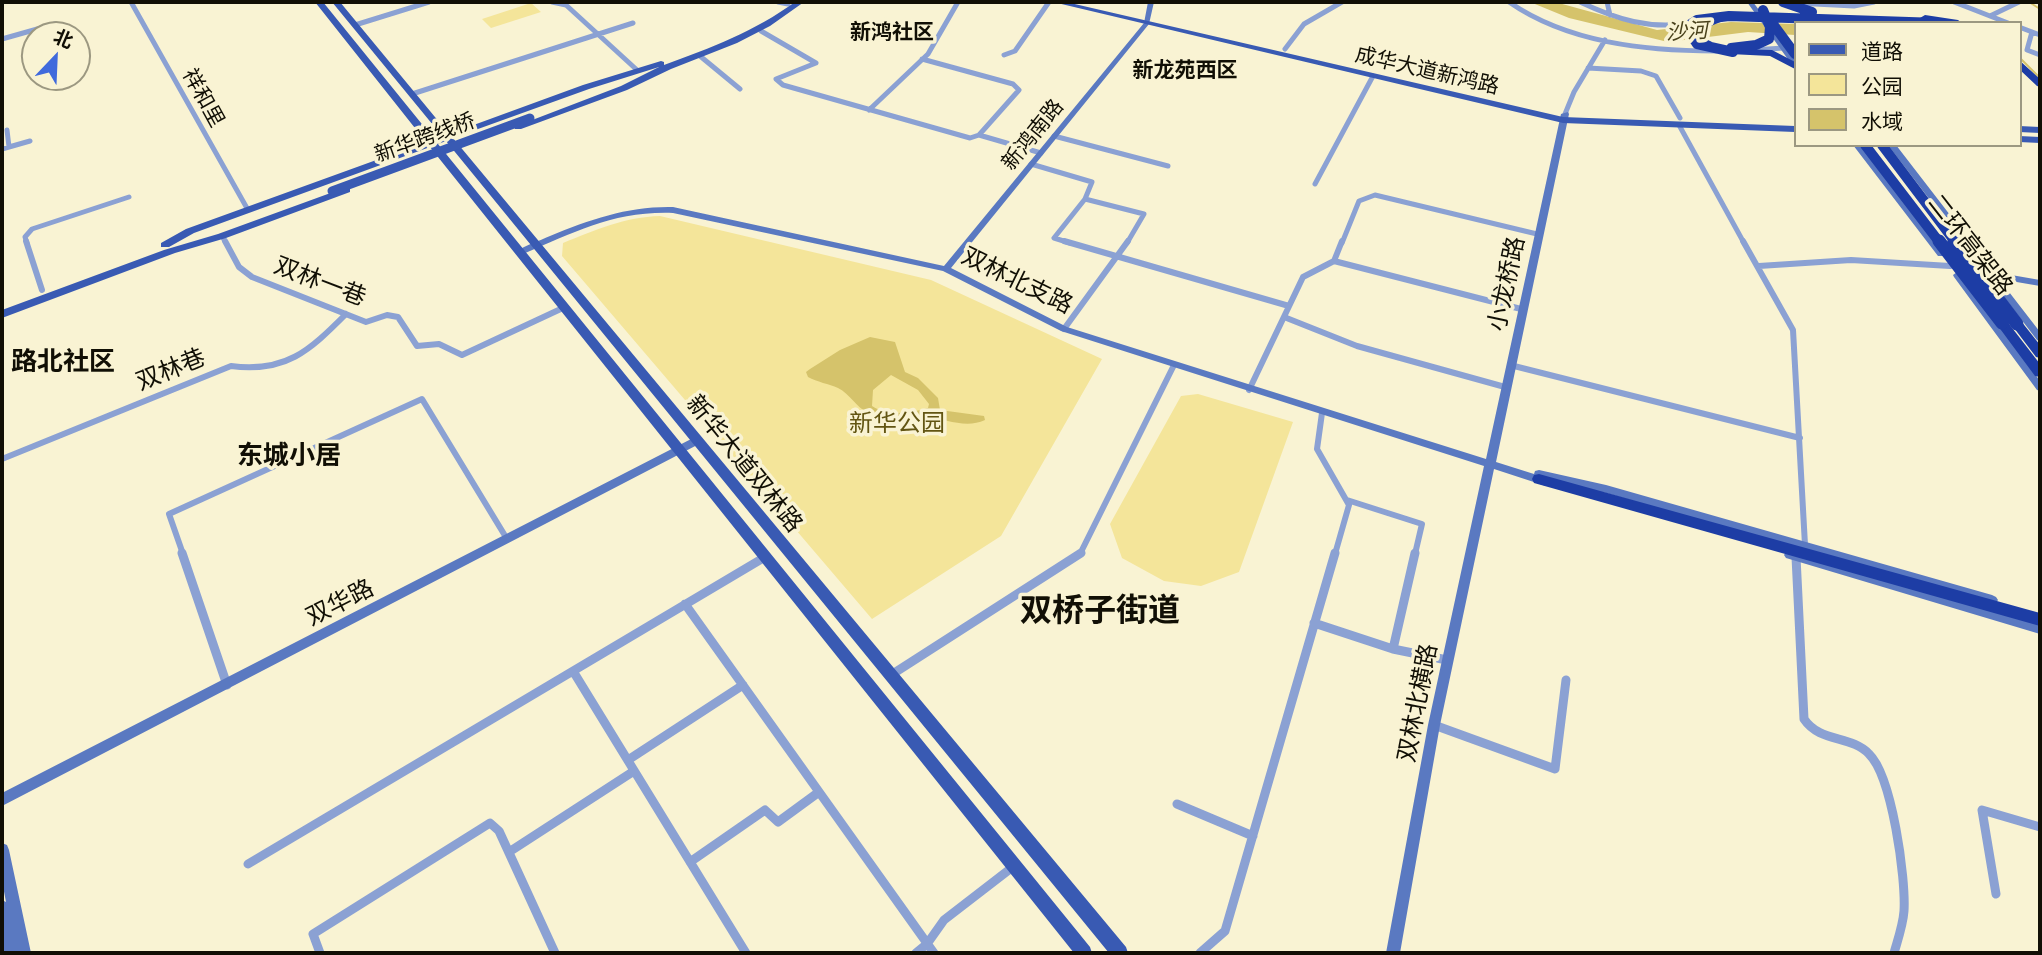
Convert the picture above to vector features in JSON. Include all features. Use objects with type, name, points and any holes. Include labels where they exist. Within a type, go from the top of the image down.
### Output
[{"type":"highway","points":[[1774,2],[1794,22]]},
{"type":"highway","points":[[1782,2],[1820,14],[1927,21]]},
{"type":"highway","points":[[1761,12],[1794,53]]},
{"type":"highway","points":[[1794,64],[1772,53],[1733,52],[1703,46],[1689,37],[1686,27],[1697,20],[1729,16],[1879,21]]},
{"type":"highway","points":[[1766,21],[1772,35],[1765,43],[1724,47],[1705,42],[1696,34],[1700,26],[1721,21],[1742,20],[1794,21]]},
{"type":"highway","points":[[2021,56],[2040,75]]},
{"type":"highway","points":[[2021,66],[2040,85]]},
{"type":"highway","name":"二环高架路","points":[[1867,147],[2040,373]]},
{"type":"highway","name":"二环高架路","points":[[1884,147],[2040,354]]},
{"type":"highway","points":[[1539,479],[2040,620]]},
{"type":"main road","name":"新华大道双林路","points":[[319,2],[1084,953]]},
{"type":"main road","name":"新华大道双林路","points":[[336,2],[1120,953]]},
{"type":"main road","points":[[2,314],[167,248],[190,230],[636,70],[700,56],[761,31],[800,2]]},
{"type":"main road","name":"成华大道新鸿路","points":[[1057,2],[1286,49],[1564,117]]},
{"type":"main road","name":"成华大道新鸿路","points":[[1079,2],[1373,76],[1564,117],[1794,121]]},
{"type":"main road","points":[[2,305],[167,248],[222,236],[624,88],[666,65],[740,36],[785,3]]},
{"type":"main road","name":"新华跨线桥","points":[[167,248],[666,65]]},
{"type":"main road","name":"成华大道新鸿路","points":[[1679,121],[1794,130]]},
{"type":"main road","points":[[2021,129],[2040,130]]},
{"type":"main road","points":[[2021,139],[2040,140]]},
{"type":"street","name":"祥和里","points":[[131,2],[248,210]]},
{"type":"street","points":[[355,25],[429,2]]},
{"type":"street","points":[[552,2],[569,3],[598,35],[636,70]]},
{"type":"street","points":[[869,110],[922,59],[958,2]]},
{"type":"street","points":[[1004,55],[1015,51],[1049,2]]},
{"type":"street","points":[[1148,21],[1151,2]]},
{"type":"street","points":[[1286,49],[1304,24],[1342,2]]},
{"type":"street","points":[[1509,2],[1542,21],[1605,40],[1677,52],[1784,48]]},
{"type":"street","points":[[1580,2],[1610,15],[1662,26],[1761,12]]},
{"type":"street","points":[[1607,2],[1610,15]]},
{"type":"street","points":[[1750,2],[1761,12],[1794,63]]},
{"type":"street","points":[[1782,2],[1794,21]]},
{"type":"street","points":[[1782,2],[1854,6],[1874,2]]},
{"type":"street","points":[[1954,2],[2003,21]]},
{"type":"street","points":[[1990,16],[2019,2]]},
{"type":"street","name":"新鸿南路","points":[[946,269],[1148,21]]},
{"type":"street","points":[[412,94],[633,23]]},
{"type":"street","points":[[2021,28],[2040,35]]},
{"type":"street","points":[[761,31],[816,62],[775,79],[783,85],[970,138],[979,135],[1019,90],[1013,84],[922,59]]},
{"type":"street","points":[[2032,32],[2027,50],[2040,55]]},
{"type":"street","points":[[2,39],[21,34]]},
{"type":"street","points":[[1564,117],[1605,40]]},
{"type":"street","points":[[700,56],[740,89]]},
{"type":"street","points":[[1588,68],[1641,71],[1656,76],[1793,330],[1805,545]]},
{"type":"street","points":[[1315,184],[1373,76]]},
{"type":"street","name":"小龙桥路","points":[[1489,462],[1564,117]]},
{"type":"street","points":[[6,130],[9,147]]},
{"type":"street","points":[[979,135],[1041,153]]},
{"type":"street","points":[[1054,136],[1168,166]]},
{"type":"street","points":[[2,149],[30,141]]},
{"type":"street","points":[[1859,147],[2040,388]]},
{"type":"street","points":[[1894,147],[1994,274],[2040,338]]},
{"type":"street","points":[[1031,164],[1092,182],[1085,200],[1054,239],[1289,306]]},
{"type":"street","points":[[1334,261],[1359,201],[1375,195],[1537,234]]},
{"type":"street","points":[[42,290],[25,237],[32,229],[129,197]]},
{"type":"street","points":[[1064,329],[1108,265],[1118,257],[1144,214],[1085,200]]},
{"type":"street","name":"双林北支路","points":[[520,252],[619,212],[643,208],[673,210],[946,269],[1064,329],[1322,414],[1489,462]]},
{"type":"street","name":"双林一巷","points":[[222,236],[239,267],[252,277],[366,322],[387,315],[398,317],[417,346],[439,344],[462,355],[565,307]]},
{"type":"street","points":[[1759,266],[1851,260],[1950,266],[2040,283]]},
{"type":"street","points":[[1249,390],[1303,276],[1334,261],[1521,309]]},
{"type":"street","name":"双林巷","points":[[2,459],[230,366],[256,372],[281,365],[309,351],[346,314]]},
{"type":"street","points":[[1284,317],[1357,346],[1505,387]]},
{"type":"street","points":[[891,676],[1080,554],[1174,365]]},
{"type":"street","points":[[1510,365],[1800,438]]},
{"type":"street","points":[[227,685],[169,514],[422,399],[507,539]]},
{"type":"street","points":[[1200,953],[1225,931],[1349,505],[1317,449],[1322,414]]},
{"type":"street","name":"双华路","points":[[2,800],[697,440]]},
{"type":"street","points":[[1489,462],[1606,502],[2040,629]]},
{"type":"street","points":[[1489,462],[1606,489],[2040,614]]},
{"type":"street","name":"双林北横路","points":[[1393,953],[1434,725],[1489,462]]},
{"type":"street","points":[[1346,500],[1422,524],[1393,649]]},
{"type":"street","points":[[248,864],[765,557]]},
{"type":"street","points":[[1796,557],[1804,719],[1816,733],[1858,747],[1870,754],[1878,764],[1886,787],[1903,870],[1904,909],[1894,953]]},
{"type":"street","points":[[685,604],[934,953]]},
{"type":"street","points":[[1314,623],[1393,649],[1447,660]]},
{"type":"street","points":[[573,671],[746,953]]},
{"type":"street","points":[[1434,725],[1555,769],[1566,680]]},
{"type":"street","points":[[628,760],[743,685]]},
{"type":"street","points":[[509,852],[634,771]]},
{"type":"street","points":[[690,862],[765,810],[778,822],[819,792]]},
{"type":"street","points":[[1177,804],[1252,835]]},
{"type":"street","points":[[1996,894],[1982,810],[2040,827]]},
{"type":"street","points":[[320,953],[313,934],[490,823],[499,831],[555,953]]},
{"type":"street","points":[[2,850],[24,953]]},
{"type":"street","points":[[916,953],[927,944],[944,920],[1014,866]]},
{"type":"street","points":[[2,907],[12,953]]},
{"type":"green space","points":[[531,3],[541,12],[491,28],[482,19]]},
{"type":"green space","name":"新华公园","points":[[660,216],[931,280],[1102,359],[1001,536],[872,619],[562,256],[563,243],[622,222]]},
{"type":"green space","points":[[1198,394],[1293,422],[1239,572],[1201,586],[1164,581],[1122,558],[1110,524],[1181,396]]},
{"type":"water","name":"沙河","points":[[1530,2],[1555,2],[1657,30],[1731,22],[1794,24],[1794,35],[1748,32],[1668,42],[1569,18]]},
{"type":"water","points":[[870,337],[895,342],[905,372],[918,378],[938,398],[940,410],[984,416],[985,420],[963,424],[919,416],[890,417],[867,412],[838,388],[808,377],[806,372],[840,350]],"holes":[[[891,375],[918,390],[929,404],[928,408],[892,413],[872,406],[873,390]]]},
{"type":"waterway","points":[[2029,2],[2040,9]]},
{"type":"waterway","points":[[2021,59],[2040,78]]},
{"type":"district","name":"新鸿社区","points":[[892,33]]},
{"type":"district","name":"新龙苑西区","points":[[1185,71]]},
{"type":"district","name":"路北社区","points":[[63,362]]},
{"type":"district","name":"东城小居","points":[[289,456]]},
{"type":"district","name":"双桥子街道","points":[[1100,611]]}]
